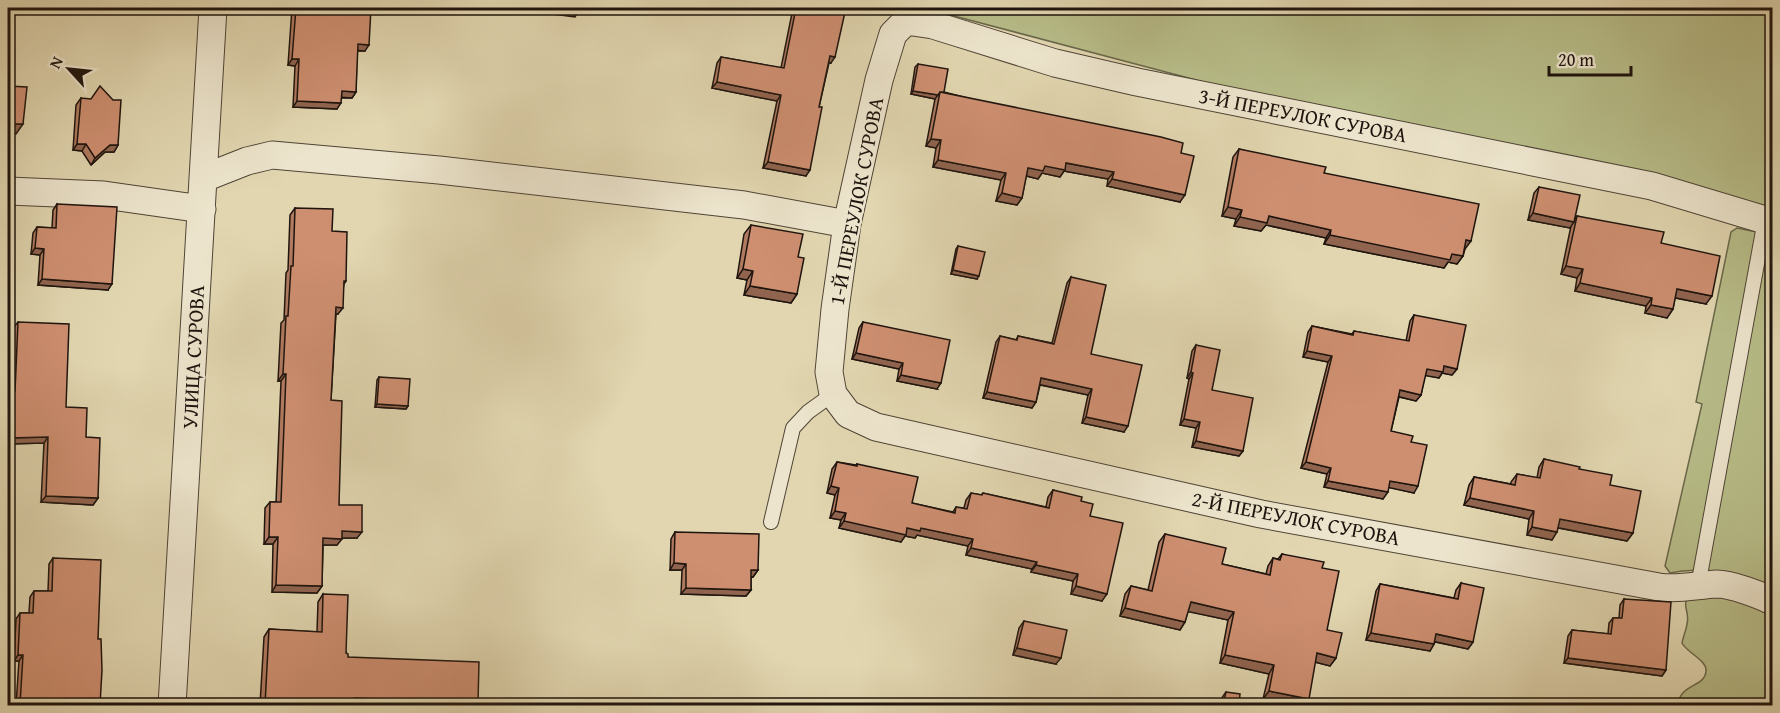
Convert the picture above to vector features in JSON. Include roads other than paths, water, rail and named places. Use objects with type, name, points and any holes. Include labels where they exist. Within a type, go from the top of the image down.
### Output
[{"type":"street","name":"УЛИЦА СУРОВА","points":[[172,705],[213,8]]},
{"type":"street","name":"3-Й ПЕРЕУЛОК СУРОВА","points":[[879,80],[893,34],[906,21],[933,25],[1055,63],[1652,186],[1769,221]]},
{"type":"street","name":"1-Й ПЕРЕУЛОК СУРОВА","points":[[833,394],[829,372],[847,224],[879,80]]},
{"type":"street","points":[[204,178],[246,161],[272,155],[439,170],[744,205],[847,224]]},
{"type":"street","points":[[8,191],[104,195],[202,209]]},
{"type":"street","name":"2-Й ПЕРЕУЛОК СУРОВА","points":[[833,394],[848,414],[876,427],[1261,514],[1671,589],[1720,584],[1773,601]]},
{"type":"lane","points":[[1698,586],[1769,221]]},
{"type":"lane","points":[[771,522],[793,428],[808,412],[833,394]]}]
